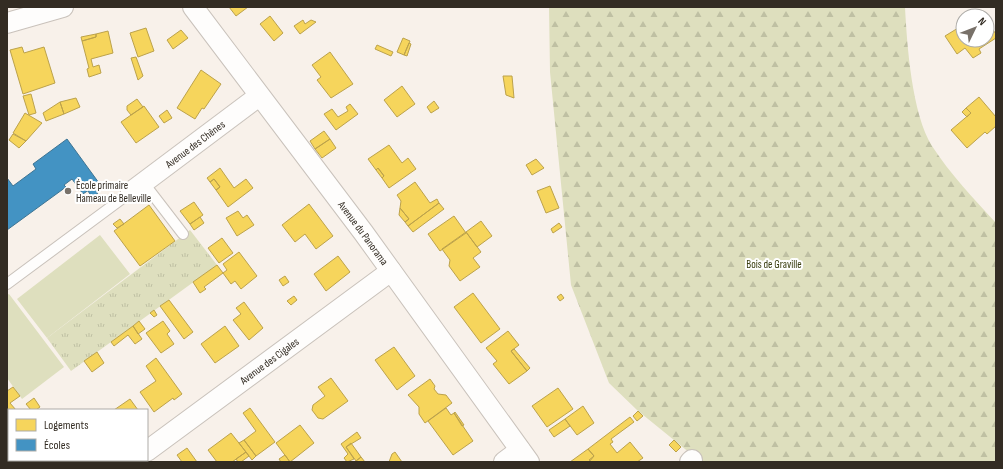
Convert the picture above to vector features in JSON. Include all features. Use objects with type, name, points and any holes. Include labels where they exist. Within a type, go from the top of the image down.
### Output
[{"type":"street","points":[[7,23],[63,7]]},
{"type":"street","name":"Avenue du Panorama","points":[[193,7],[391,270],[524,456]]},
{"type":"street","name":"Avenue des Chênes","points":[[137,187],[259,96]]},
{"type":"street","name":"Avenue des Cigales","points":[[148,450],[391,270]]},
{"type":"street","points":[[504,462],[524,456]]},
{"type":"lane","points":[[7,284],[137,187],[183,234]]},
{"type":"green space","name":"Bois de Graville","points":[[549,7],[905,7],[909,60],[915,98],[925,132],[932,146],[946,166],[996,223],[996,462],[701,462],[637,410],[609,383],[571,285],[550,72]]},
{"type":"green space","points":[[190,230],[217,265],[71,371],[47,338]]},
{"type":"green space","points":[[100,235],[130,274],[47,338],[17,299]]},
{"type":"green space","points":[[9,294],[64,367],[22,399],[7,378],[7,295]]},
{"type":"building: Logements","points":[[229,7],[248,7],[236,16]]},
{"type":"building: Logements","points":[[270,16],[283,33],[274,41],[260,24]]},
{"type":"building: Logements","points":[[303,20],[305,24],[311,20],[316,22],[300,34],[294,26]]},
{"type":"building: Logements","points":[[146,28],[154,51],[138,57],[130,33]]},
{"type":"building: Logements","points":[[181,30],[188,38],[173,49],[167,40]]},
{"type":"building: Logements","points":[[955,30],[955,48],[965,48],[957,54],[945,36]]},
{"type":"building: Logements","points":[[108,31],[113,53],[91,59],[93,67],[99,65],[101,73],[89,77],[87,69],[89,68],[82,41],[96,37],[96,34]]},
{"type":"building: Logements","points":[[96,34],[96,37],[82,41],[81,37]]},
{"type":"building: Logements","points":[[403,38],[410,41],[404,55],[397,52]]},
{"type":"building: Logements","points":[[409,43],[411,44],[407,56],[404,55]]},
{"type":"building: Logements","points":[[377,45],[393,52],[391,56],[375,49]]},
{"type":"building: Logements","points":[[22,47],[24,53],[44,47],[55,83],[23,94],[10,50]]},
{"type":"building: Logements","points":[[965,48],[981,48],[979,49],[981,53],[973,58]]},
{"type":"building: Logements","points":[[330,52],[353,84],[331,98],[317,80],[321,77],[312,65]]},
{"type":"building: Logements","points":[[136,57],[143,76],[138,80],[131,58]]},
{"type":"building: Logements","points":[[201,70],[221,84],[204,109],[202,108],[195,119],[177,108]]},
{"type":"building: Logements","points":[[503,76],[512,76],[514,98],[506,95]]},
{"type":"building: Logements","points":[[402,86],[415,104],[397,117],[384,100]]},
{"type":"building: Logements","points":[[31,94],[36,113],[29,115],[23,96]]},
{"type":"building: Logements","points":[[979,97],[996,117],[996,126],[987,134],[985,132],[967,148],[951,130],[971,113],[966,108]]},
{"type":"building: Logements","points":[[76,98],[80,107],[64,114],[60,102]]},
{"type":"building: Logements","points":[[137,99],[143,107],[131,115],[127,110],[127,106]]},
{"type":"building: Logements","points":[[434,101],[439,108],[431,113],[427,107]]},
{"type":"building: Logements","points":[[60,102],[64,114],[46,121],[43,113]]},
{"type":"building: Logements","points":[[350,104],[358,114],[336,130],[324,114],[332,109],[338,117],[348,111],[346,107]]},
{"type":"building: Logements","points":[[144,106],[159,127],[136,143],[121,122]]},
{"type":"building: Logements","points":[[966,108],[971,113],[967,117],[962,112]]},
{"type":"building: Logements","points":[[167,110],[172,118],[164,123],[159,116]]},
{"type":"building: Logements","points":[[25,113],[42,123],[26,141],[13,133]]},
{"type":"building: Logements","points":[[324,131],[330,139],[315,149],[310,141]]},
{"type":"building: Logements","points":[[13,134],[26,141],[19,148],[9,140]]},
{"type":"building: Logements","points":[[330,139],[336,148],[322,158],[315,149]]},
{"type":"building: Logements","points":[[389,145],[402,163],[408,158],[416,169],[389,188],[382,178],[384,176],[378,168],[376,170],[368,159]]},
{"type":"building: Logements","points":[[536,159],[544,168],[532,175],[526,165]]},
{"type":"building: Logements","points":[[220,168],[234,188],[246,179],[253,188],[228,207],[216,190],[220,187],[214,179],[210,182],[207,178]]},
{"type":"building: Logements","points":[[378,168],[384,176],[382,178],[376,170]]},
{"type":"building: Logements","points":[[214,179],[220,187],[216,190],[210,182]]},
{"type":"building: Logements","points":[[415,182],[430,203],[437,199],[439,203],[408,226],[405,222],[409,219],[400,208],[401,201],[397,195]]},
{"type":"building: Logements","points":[[550,186],[559,208],[546,213],[537,191]]},
{"type":"building: Logements","points":[[194,202],[203,215],[190,224],[180,211]]},
{"type":"building: Logements","points":[[439,203],[444,209],[413,232],[408,226]]},
{"type":"building: Logements","points":[[309,204],[333,236],[316,249],[305,234],[295,242],[282,225]]},
{"type":"building: Logements","points":[[149,205],[175,241],[140,266],[114,231]]},
{"type":"building: Logements","points":[[400,208],[409,219],[405,222],[399,215]]},
{"type":"building: Logements","points":[[238,211],[243,218],[247,215],[254,225],[237,236],[226,218]]},
{"type":"building: Logements","points":[[454,216],[466,233],[440,251],[428,234]]},
{"type":"building: Logements","points":[[200,217],[204,223],[194,230],[190,224]]},
{"type":"building: Logements","points":[[120,219],[124,224],[117,228],[113,224]]},
{"type":"building: Logements","points":[[481,221],[492,236],[477,247],[466,232]]},
{"type":"building: Logements","points":[[559,223],[562,227],[553,233],[551,229]]},
{"type":"building: Logements","points":[[466,232],[481,252],[473,258],[480,267],[460,281],[449,266],[450,260],[442,249]]},
{"type":"building: Logements","points":[[222,238],[233,253],[219,263],[208,248]]},
{"type":"building: Logements","points":[[239,252],[257,276],[241,289],[235,281],[231,284],[223,273],[227,270],[223,264]]},
{"type":"building: Logements","points":[[338,256],[350,272],[326,291],[314,274]]},
{"type":"building: Logements","points":[[217,265],[223,273],[204,287],[206,289],[200,293],[193,282]]},
{"type":"building: Logements","points":[[285,276],[289,282],[283,286],[279,280]]},
{"type":"building: Logements","points":[[473,293],[500,329],[481,343],[454,307]]},
{"type":"building: Logements","points":[[561,294],[564,298],[560,301],[557,297]]},
{"type":"building: Logements","points":[[294,296],[297,300],[291,305],[287,301]]},
{"type":"building: Logements","points":[[169,300],[193,332],[184,339],[160,306]]},
{"type":"building: Logements","points":[[244,302],[263,328],[249,340],[233,320],[241,314],[236,308]]},
{"type":"building: Logements","points":[[154,310],[157,315],[154,317],[150,313]]},
{"type":"building: Logements","points":[[139,321],[145,329],[138,334],[133,326]]},
{"type":"building: Logements","points":[[163,321],[170,331],[167,334],[174,344],[161,353],[146,333]]},
{"type":"building: Logements","points":[[133,326],[142,339],[135,344],[128,335],[114,346],[111,342]]},
{"type":"building: Logements","points":[[225,326],[239,346],[215,363],[201,344]]},
{"type":"building: Logements","points":[[508,331],[519,345],[511,351],[527,371],[509,384],[493,364],[497,361],[486,348]]},
{"type":"building: Logements","points":[[394,347],[415,376],[397,390],[375,360]]},
{"type":"building: Logements","points":[[514,349],[530,368],[527,371],[511,351]]},
{"type":"building: Logements","points":[[97,352],[104,363],[92,372],[84,361]]},
{"type":"building: Logements","points":[[156,358],[182,394],[174,400],[173,398],[154,412],[140,392],[156,381],[146,366]]},
{"type":"building: Logements","points":[[331,378],[348,401],[323,419],[318,418],[312,410],[313,405],[325,396],[318,387]]},
{"type":"building: Logements","points":[[430,379],[438,394],[446,395],[452,403],[425,423],[419,414],[419,407],[408,395]]},
{"type":"building: Logements","points":[[13,387],[20,396],[10,403],[15,409],[8,409],[7,432],[7,391]]},
{"type":"building: Logements","points":[[558,388],[573,409],[547,427],[532,406]]},
{"type":"building: Logements","points":[[34,398],[40,407],[37,409],[30,409],[26,404]]},
{"type":"building: Logements","points":[[130,399],[137,409],[115,409]]},
{"type":"building: Logements","points":[[583,406],[594,423],[577,435],[565,419]]},
{"type":"building: Logements","points":[[250,408],[275,442],[256,456],[244,440],[256,431],[243,413]]},
{"type":"building: Logements","points":[[446,408],[451,415],[454,413],[473,441],[453,455],[428,421]]},
{"type":"building: Logements","points":[[638,411],[643,416],[637,421],[633,416]]},
{"type":"building: Logements","points":[[455,412],[464,425],[462,426],[454,413]]},
{"type":"building: Logements","points":[[630,417],[634,422],[611,439],[613,442],[610,444],[617,453],[630,442],[643,458],[637,462],[591,462],[589,460],[594,456],[588,449]]},
{"type":"building: Logements","points":[[565,419],[570,426],[554,437],[549,430]]},
{"type":"building: Logements","points":[[300,425],[314,443],[290,462],[276,443]]},
{"type":"building: Logements","points":[[357,432],[361,438],[346,447],[354,459],[347,462],[344,458],[348,454],[341,444]]},
{"type":"building: Logements","points":[[231,433],[246,452],[232,462],[217,462],[208,450]]},
{"type":"building: Logements","points":[[244,440],[256,456],[252,460],[239,443]]},
{"type":"building: Logements","points":[[674,440],[681,447],[676,452],[669,445]]},
{"type":"building: Logements","points":[[351,443],[361,457],[356,461],[346,447]]},
{"type":"building: Logements","points":[[187,448],[197,462],[182,462],[177,455]]},
{"type":"building: Logements","points":[[588,449],[594,456],[589,462],[570,462]]},
{"type":"building: Logements","points":[[246,452],[249,456],[241,462],[238,462],[236,459]]},
{"type":"building: Logements","points":[[395,452],[402,462],[389,462],[392,454]]},
{"type":"building: Logements","points":[[285,455],[290,462],[281,462],[279,459]]},
{"type":"building: Logements","points":[[361,457],[365,462],[356,462],[356,461]]},
{"type":"building: Logements","points":[[48,461],[79,462],[49,462]]},
{"type":"building: Écoles","points":[[67,139],[99,183],[83,194],[72,179],[64,185],[66,187],[7,230],[7,178],[13,186],[36,169],[33,164]]},
{"type":"building: Écoles","points":[[93,187],[98,193],[92,197],[88,191]]},
{"type":"place","name":"École primaire Hameau de Belleville","points":[[68,191]]}]
